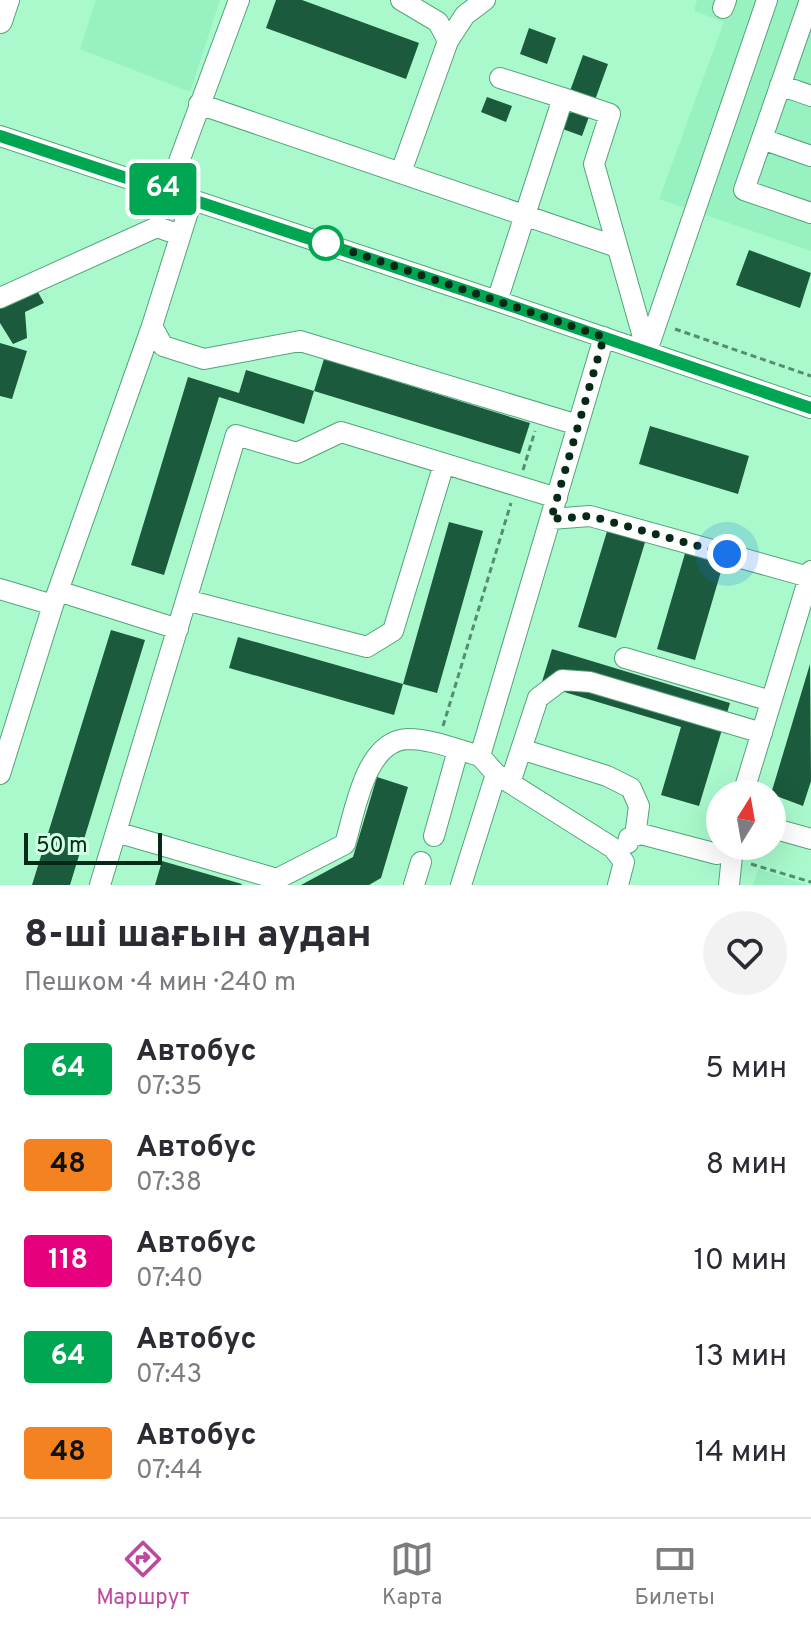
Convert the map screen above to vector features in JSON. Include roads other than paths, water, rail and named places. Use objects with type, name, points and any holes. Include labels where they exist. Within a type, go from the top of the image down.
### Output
[{"type":"main road","points":[[0,21],[7,0]]},
{"type":"street","points":[[168,191],[239,0]]},
{"type":"street","points":[[404,0],[438,22],[448,41]]},
{"type":"street","points":[[401,172],[448,41],[465,15],[485,0]]},
{"type":"street","points":[[647,351],[767,0]]},
{"type":"street","points":[[810,0],[804,37],[780,85],[744,190],[811,213]]},
{"type":"street","points":[[500,78],[610,114],[594,164],[647,351]]},
{"type":"street","points":[[780,85],[811,96]]},
{"type":"street","points":[[497,301],[563,98]]},
{"type":"street","points":[[199,104],[617,247]]},
{"type":"street","points":[[0,136],[811,408]]},
{"type":"street","points":[[762,139],[811,156]]},
{"type":"street","points":[[0,774],[55,598],[152,326],[192,199]]},
{"type":"street","points":[[0,298],[157,227],[180,235]]},
{"type":"street","points":[[152,326],[163,346],[204,359],[300,341],[578,425]]},
{"type":"street","points":[[480,756],[604,337]]},
{"type":"street","points":[[100,885],[236,435],[297,453],[341,432],[557,498]]},
{"type":"street","points":[[186,600],[367,647],[393,631],[444,464]]},
{"type":"street","points":[[551,519],[590,516],[810,574],[747,780]]},
{"type":"street","points":[[0,589],[55,598],[178,629]]},
{"type":"street","points":[[625,658],[771,701]]},
{"type":"street","points":[[461,885],[503,778],[521,749],[538,698],[562,680],[590,682],[762,733]]},
{"type":"street","points":[[116,832],[277,879],[345,844],[369,767],[376,755],[390,744],[405,739],[480,756],[503,778],[613,848],[624,862]]},
{"type":"street","points":[[521,749],[607,776],[631,788],[639,806],[635,836]]},
{"type":"street","points":[[434,836],[458,750]]},
{"type":"street","points":[[786,832],[811,839]]},
{"type":"street","points":[[618,885],[629,838],[641,834],[706,851]]},
{"type":"street","points":[[729,885],[731,860]]},
{"type":"street","points":[[414,885],[421,862]]}]
